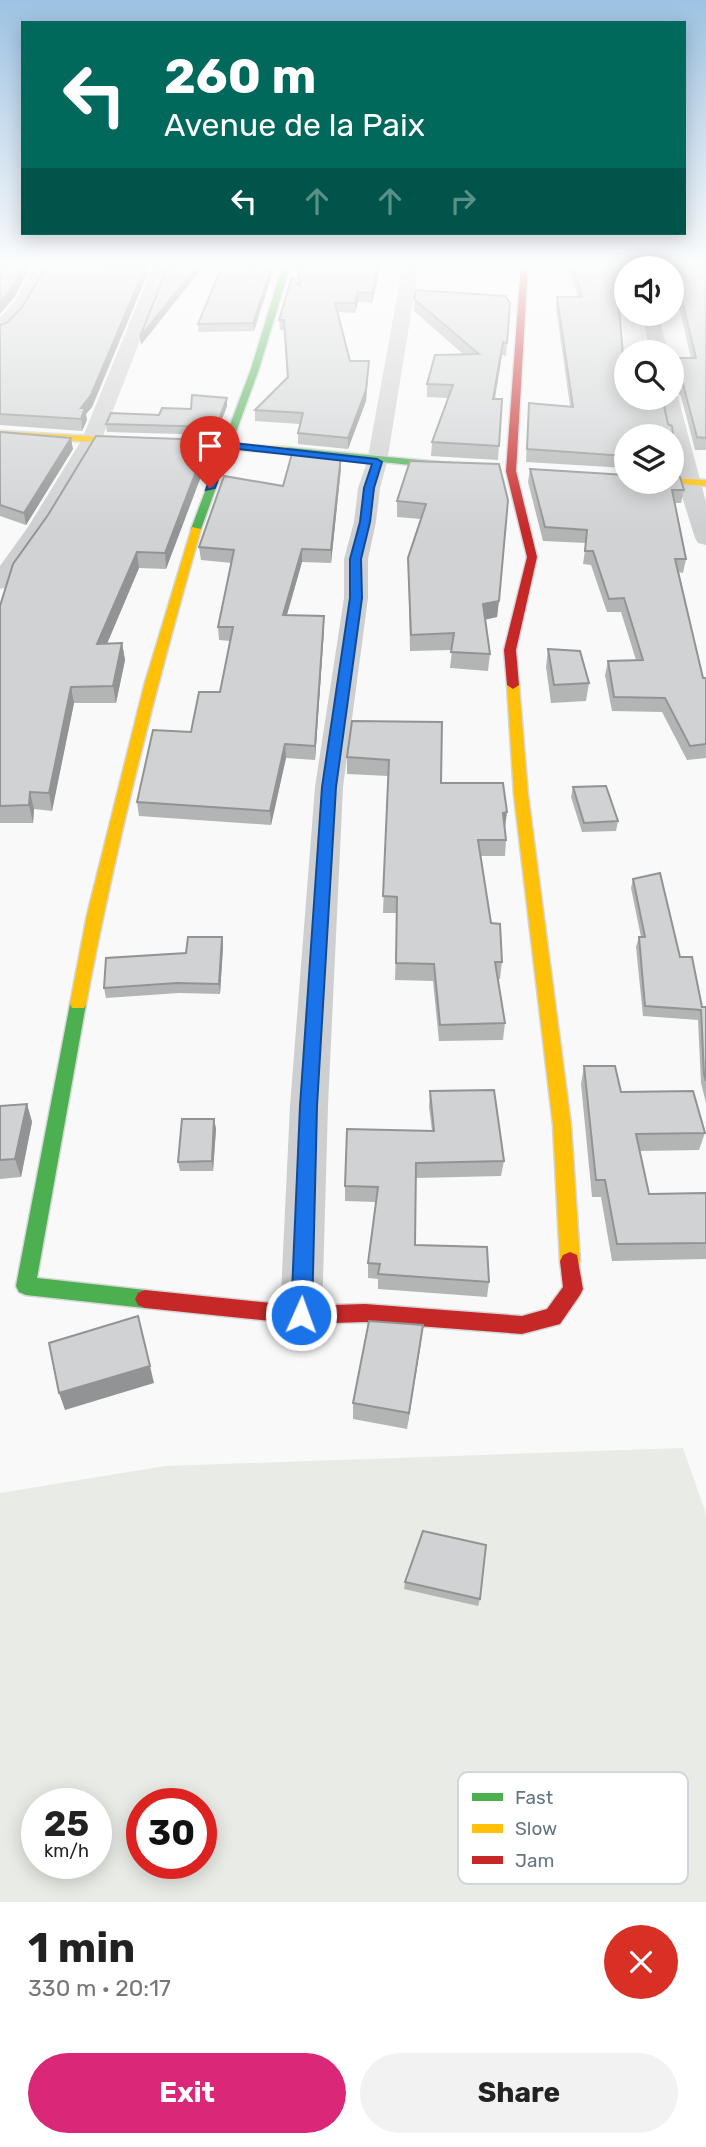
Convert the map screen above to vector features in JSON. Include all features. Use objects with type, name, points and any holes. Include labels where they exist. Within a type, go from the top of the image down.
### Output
[{"type":"street","points":[[0,582],[38,529],[91,441],[126,353]]},
{"type":"street","points":[[260,353],[187,552],[150,686],[13,1285],[301,1315],[365,1313],[522,1325],[553,1317],[573,1289],[562,1125],[517,742],[510,650],[532,557],[511,471],[518,353]]},
{"type":"street","points":[[301,1315],[309,1106],[329,787],[356,598],[356,559],[365,522],[369,488],[377,462],[396,353]]},
{"type":"street","points":[[672,410],[706,538]]},
{"type":"street","points":[[0,434],[91,441],[225,445],[377,462],[471,468]]},
{"type":"shaded area","points":[[683,1448],[706,1514],[706,1902],[0,1902],[0,1493],[165,1466]]},
{"type":"building","points":[[0,353],[109,353],[91,395],[81,408],[85,408],[81,419],[0,414]]},
{"type":"building","points":[[286,353],[348,353],[350,361],[369,361],[366,390],[348,438],[298,433],[303,413],[255,410],[288,377]]},
{"type":"building","points":[[501,353],[493,399],[502,399],[499,446],[432,442],[453,385],[427,384],[435,355]]},
{"type":"building","points":[[565,353],[614,353],[614,410],[665,410],[668,424],[614,424],[614,455],[527,449],[529,403],[573,407]]},
{"type":"building","points":[[695,353],[706,353],[706,438],[697,437],[684,388],[684,358],[696,358]]},
{"type":"building","points":[[192,395],[227,398],[216,427],[106,424],[111,413],[159,415],[162,408],[191,409]]},
{"type":"building","points":[[0,432],[71,438],[24,513],[0,505]]},
{"type":"building","points":[[96,436],[208,440],[165,553],[137,552],[97,644],[122,643],[113,686],[71,687],[49,793],[30,792],[29,805],[0,806],[0,606],[13,564],[48,515]]},
{"type":"building","points":[[293,450],[341,455],[331,550],[302,549],[283,615],[324,616],[315,746],[285,744],[270,811],[137,802],[153,730],[191,732],[199,692],[220,692],[233,627],[218,627],[234,550],[199,547],[224,476],[283,486]]},
{"type":"building","points":[[410,461],[499,464],[508,500],[499,601],[483,604],[490,654],[451,652],[454,633],[411,635],[408,558],[426,504],[397,501]]},
{"type":"building","points":[[530,469],[614,474],[614,494],[673,494],[686,559],[675,559],[703,678],[706,678],[706,744],[690,746],[665,698],[614,697],[608,661],[643,660],[624,598],[609,599],[593,551],[585,551],[587,530],[545,527]]},
{"type":"building","points":[[548,649],[580,651],[589,683],[554,685]]},
{"type":"building","points":[[352,721],[442,722],[441,783],[503,783],[507,812],[503,813],[506,840],[478,840],[491,923],[500,924],[502,962],[495,962],[505,1023],[440,1025],[434,964],[396,963],[397,897],[383,896],[389,760],[347,757]]},
{"type":"building","points":[[606,786],[618,821],[584,823],[573,787]]},
{"type":"building","points":[[660,873],[680,957],[692,957],[702,1007],[706,1007],[706,1081],[701,1010],[645,1006],[639,937],[645,937],[633,879]]},
{"type":"building","points":[[188,937],[222,937],[219,984],[177,983],[104,988],[106,958],[186,953]]},
{"type":"building","points":[[584,1066],[615,1066],[621,1092],[693,1091],[705,1133],[636,1134],[649,1194],[706,1193],[706,1243],[617,1244],[605,1180],[596,1180]]},
{"type":"building","points":[[494,1090],[504,1161],[416,1163],[415,1245],[487,1247],[489,1282],[378,1274],[380,1264],[368,1263],[378,1187],[345,1186],[347,1129],[434,1131],[430,1091]]},
{"type":"building","points":[[27,1104],[15,1159],[0,1160],[0,1106]]},
{"type":"building","points":[[182,1119],[214,1119],[212,1161],[178,1162]]},
{"type":"building","points":[[138,1316],[150,1366],[59,1393],[49,1343]]},
{"type":"building","points":[[369,1321],[423,1325],[409,1413],[353,1403]]},
{"type":"building","points":[[423,1531],[486,1545],[480,1599],[405,1582]]},
{"type":"traffic: fast","points":[[196,529],[260,353]]},
{"type":"traffic: fast","points":[[286,450],[460,467]]},
{"type":"traffic: fast","points":[[78,1004],[26,1286],[145,1299]]},
{"type":"traffic: slow","points":[[0,434],[286,450]]},
{"type":"traffic: slow","points":[[684,482],[706,483]]},
{"type":"traffic: slow","points":[[78,1004],[95,915],[150,686],[196,529]]},
{"type":"traffic: slow","points":[[513,685],[521,795],[562,1125],[570,1261]]},
{"type":"traffic: jam","points":[[513,685],[510,650],[532,557],[511,471],[518,353]]},
{"type":"traffic: jam","points":[[145,1299],[301,1315],[365,1313],[522,1325],[553,1317],[573,1289],[570,1261]]},
{"type":"route","points":[[210,488],[225,445],[377,462],[369,488],[365,522],[356,559],[356,598],[329,787],[309,1106],[301,1315]]}]
